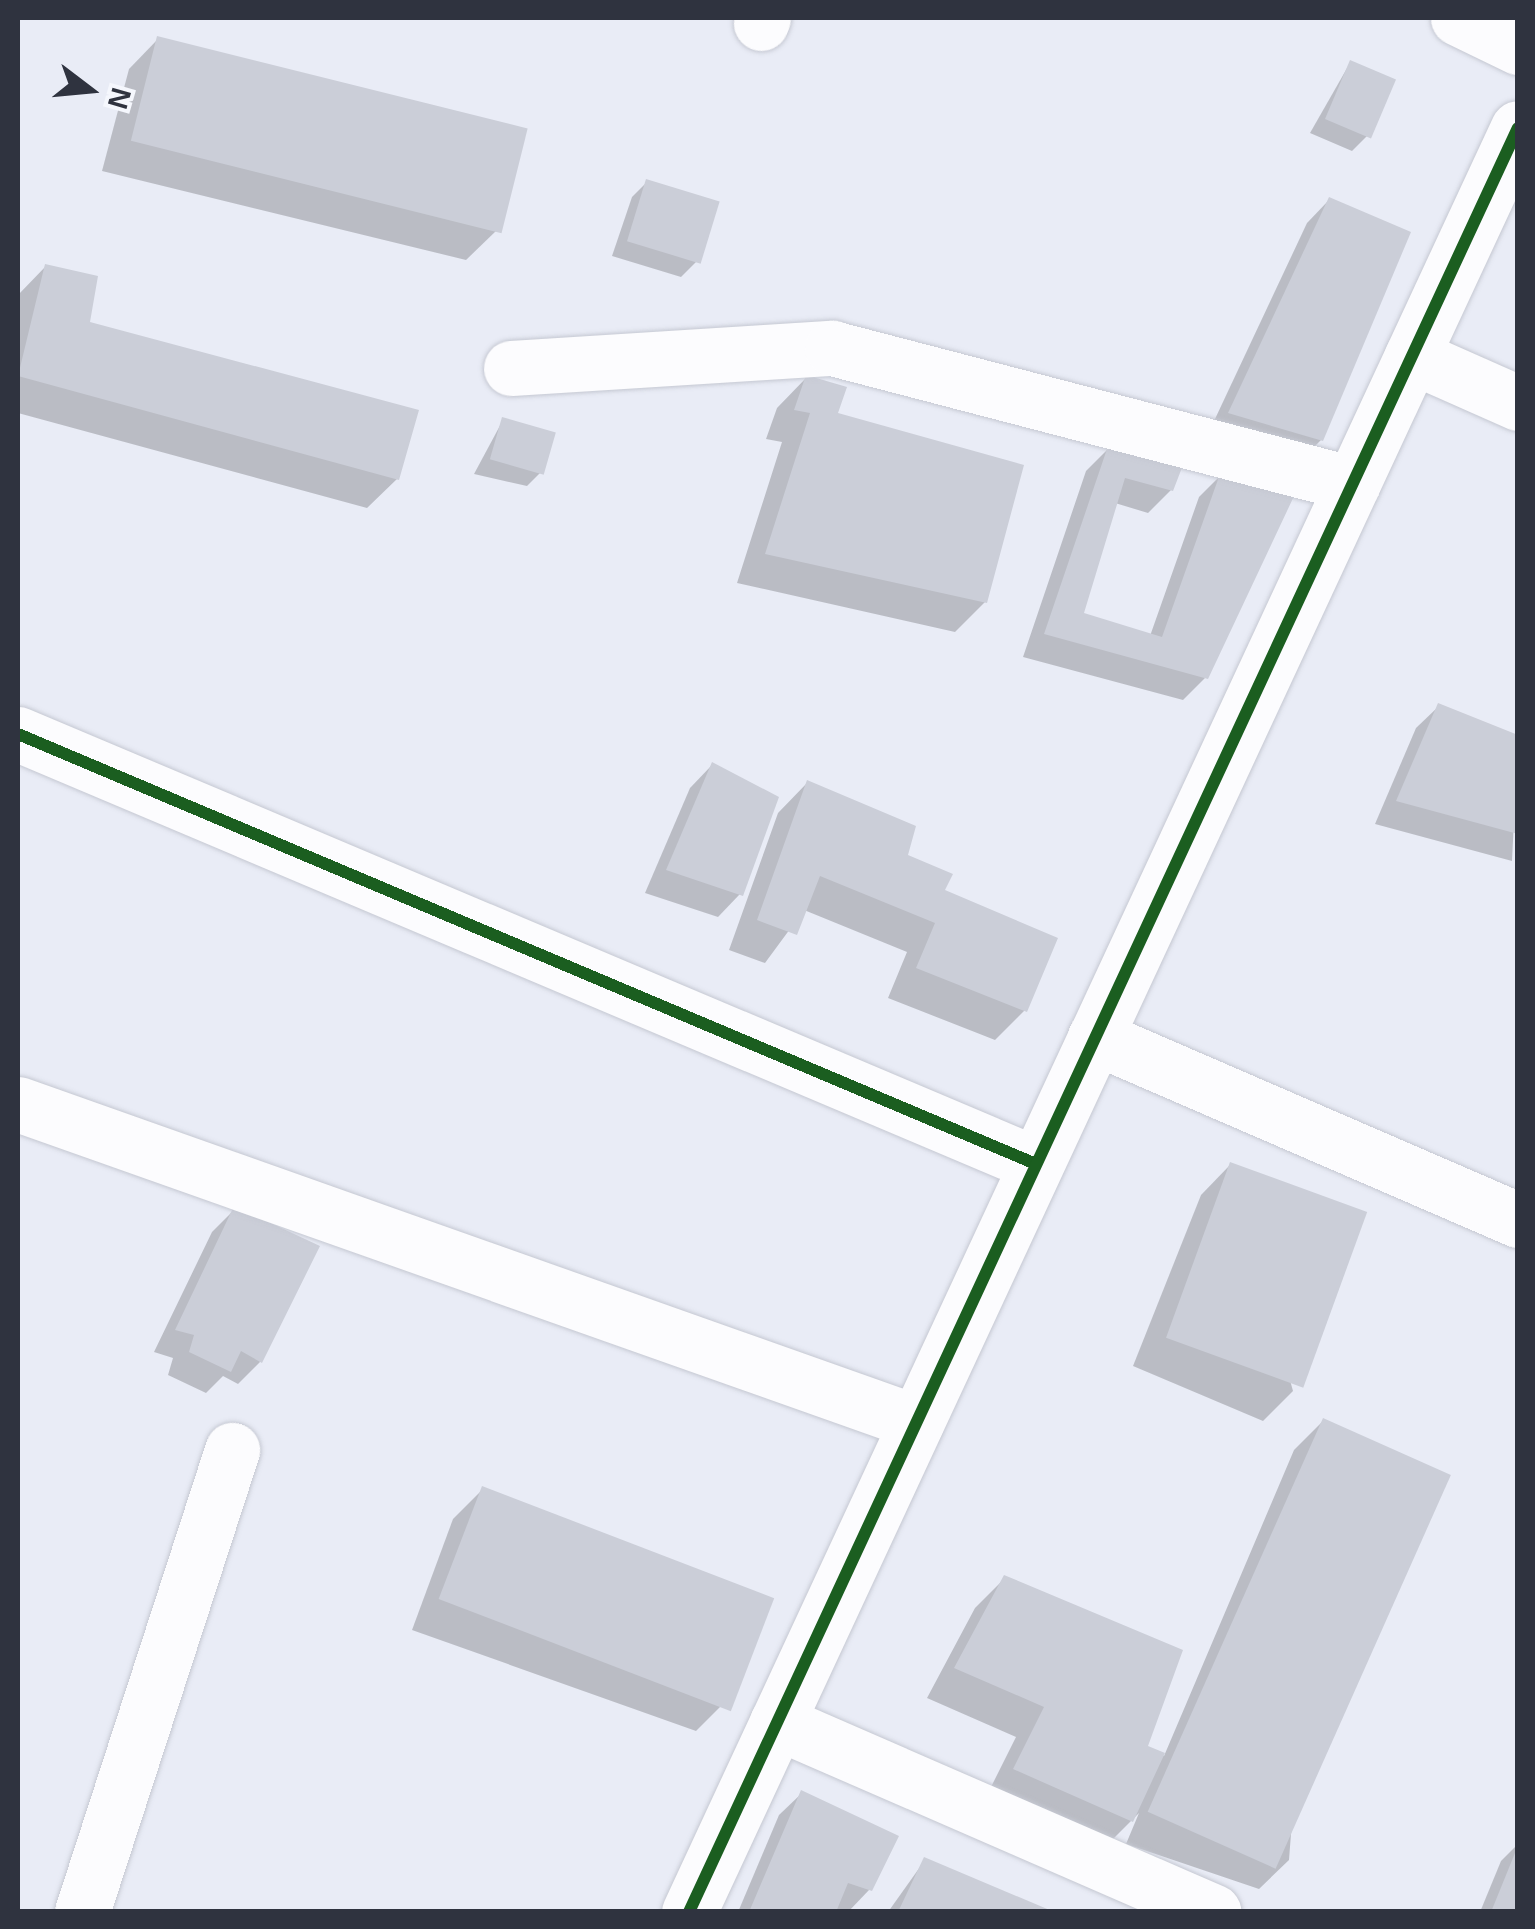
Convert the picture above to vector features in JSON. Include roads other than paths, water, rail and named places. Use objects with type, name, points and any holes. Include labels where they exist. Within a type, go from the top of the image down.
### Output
[{"type":"street","points":[[1458,18],[1518,47]]},
{"type":"street","points":[[689,1912],[1518,128]]},
{"type":"street","points":[[511,368],[832,348],[1353,484]]},
{"type":"street","points":[[1412,356],[1518,402]]},
{"type":"street","points":[[18,734],[1036,1164]]},
{"type":"street","points":[[1094,1038],[1518,1220]]},
{"type":"street","points":[[18,1104],[916,1422]]},
{"type":"street","points":[[82,1912],[232,1450]]},
{"type":"street","points":[[777,1722],[1213,1912]]}]
